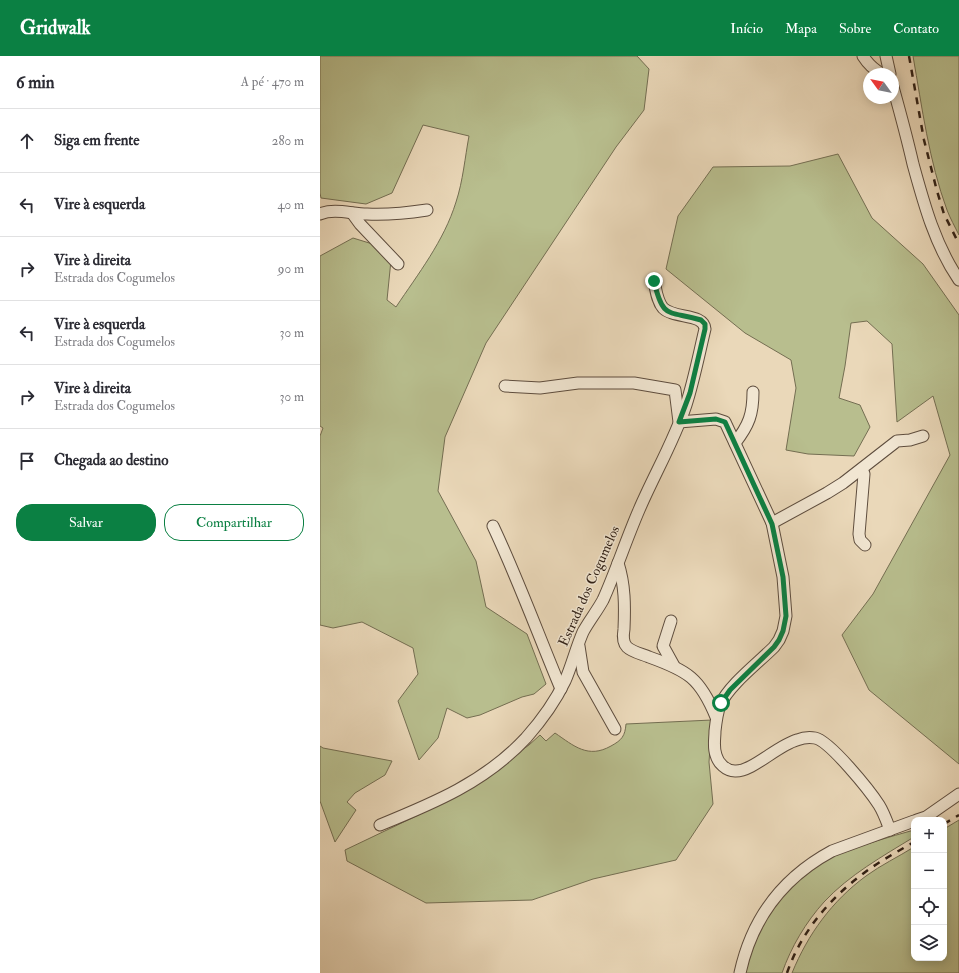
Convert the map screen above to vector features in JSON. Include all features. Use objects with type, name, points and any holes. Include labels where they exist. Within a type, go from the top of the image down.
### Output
[{"type":"street","points":[[863,56],[872,68]]},
{"type":"street","points":[[886,56],[889,68]]},
{"type":"street","points":[[898,104],[920,190],[942,251],[959,280]]},
{"type":"street","points":[[320,214],[325,212],[390,214],[427,210]]},
{"type":"street","points":[[352,213],[360,224],[398,264]]},
{"type":"street","name":"Estrada dos Cogumelos","points":[[380,825],[437,801],[461,789],[487,772],[525,739],[545,714],[561,689],[585,628],[602,600],[639,511],[679,422],[690,393],[705,329],[705,324],[701,320],[668,312],[659,302],[654,281]]},
{"type":"street","points":[[506,386],[540,388],[578,383],[634,383],[675,390],[679,422],[712,419],[722,420],[727,425],[772,524],[783,577],[786,616],[783,631],[774,647],[730,690],[721,703],[716,717],[715,752],[717,759],[728,770],[736,771],[745,769],[793,741],[816,738],[835,751],[880,806],[890,830]]},
{"type":"street","points":[[735,443],[748,426],[751,416],[753,392]]},
{"type":"street","points":[[772,524],[827,493],[862,469],[897,442],[924,436]]},
{"type":"street","points":[[862,469],[864,474],[859,534],[860,540],[865,545]]},
{"type":"street","points":[[493,526],[511,564],[561,689]]},
{"type":"street","points":[[618,563],[624,589],[624,643],[631,650],[674,666],[691,677],[709,700],[716,717]]},
{"type":"street","points":[[671,621],[663,646],[674,666]]},
{"type":"street","points":[[578,644],[583,672],[615,729]]},
{"type":"street","points":[[926,817],[959,794]]},
{"type":"street","points":[[740,973],[748,944],[758,922],[770,903],[784,886],[819,858],[911,822]]},
{"type":"green space","points":[[320,56],[637,56],[649,69],[644,110],[616,147],[486,343],[445,437],[438,491],[476,561],[486,607],[527,634],[546,684],[534,694],[522,697],[480,715],[467,718],[447,708],[438,738],[419,760],[398,701],[418,674],[413,648],[362,622],[333,628],[320,625],[320,436],[323,428],[320,426],[320,256],[353,238],[379,246],[391,260],[387,300],[396,307],[438,244],[451,216],[464,169],[469,136],[423,125],[392,193],[366,204],[321,198]]},
{"type":"green space","points":[[913,56],[959,56],[959,235],[947,210],[935,172]]},
{"type":"green space","points":[[838,154],[872,218],[923,264],[959,315],[959,764],[869,690],[842,635],[873,594],[950,455],[933,396],[897,422],[892,344],[867,321],[851,323],[839,398],[860,405],[870,427],[854,456],[808,454],[786,450],[796,388],[791,360],[745,333],[666,269],[678,216],[713,167],[790,166]]},
{"type":"green space","points":[[712,720],[709,762],[713,804],[676,860],[593,879],[532,900],[426,903],[347,861],[345,850],[456,797],[529,745],[540,735],[546,741],[555,733],[575,746],[588,751],[595,751],[603,750],[618,742],[624,735],[626,724]]},
{"type":"green space","points":[[320,746],[323,748],[392,761],[385,775],[355,793],[347,802],[356,810],[335,842],[320,801]]},
{"type":"green space","points":[[959,820],[959,973],[792,973],[813,932],[842,896],[872,872],[911,849],[911,961],[947,961],[947,827]]},
{"type":"green space","points":[[911,831],[911,839],[855,875],[824,902],[800,935],[782,973],[745,973],[756,940],[772,910],[794,883],[821,861],[877,841]]},
{"type":"railway","points":[[909,56],[924,140],[937,191],[944,214],[959,244]]},
{"type":"railway","points":[[947,822],[959,815]]},
{"type":"railway","points":[[787,973],[800,944],[828,905],[864,873],[911,844]]},
{"type":"route","points":[[654,281],[659,302],[668,312],[701,320],[705,324],[690,393],[679,422],[716,419],[725,422],[772,524],[783,577],[786,616],[783,631],[779,640],[774,647],[730,690],[721,703]]}]
